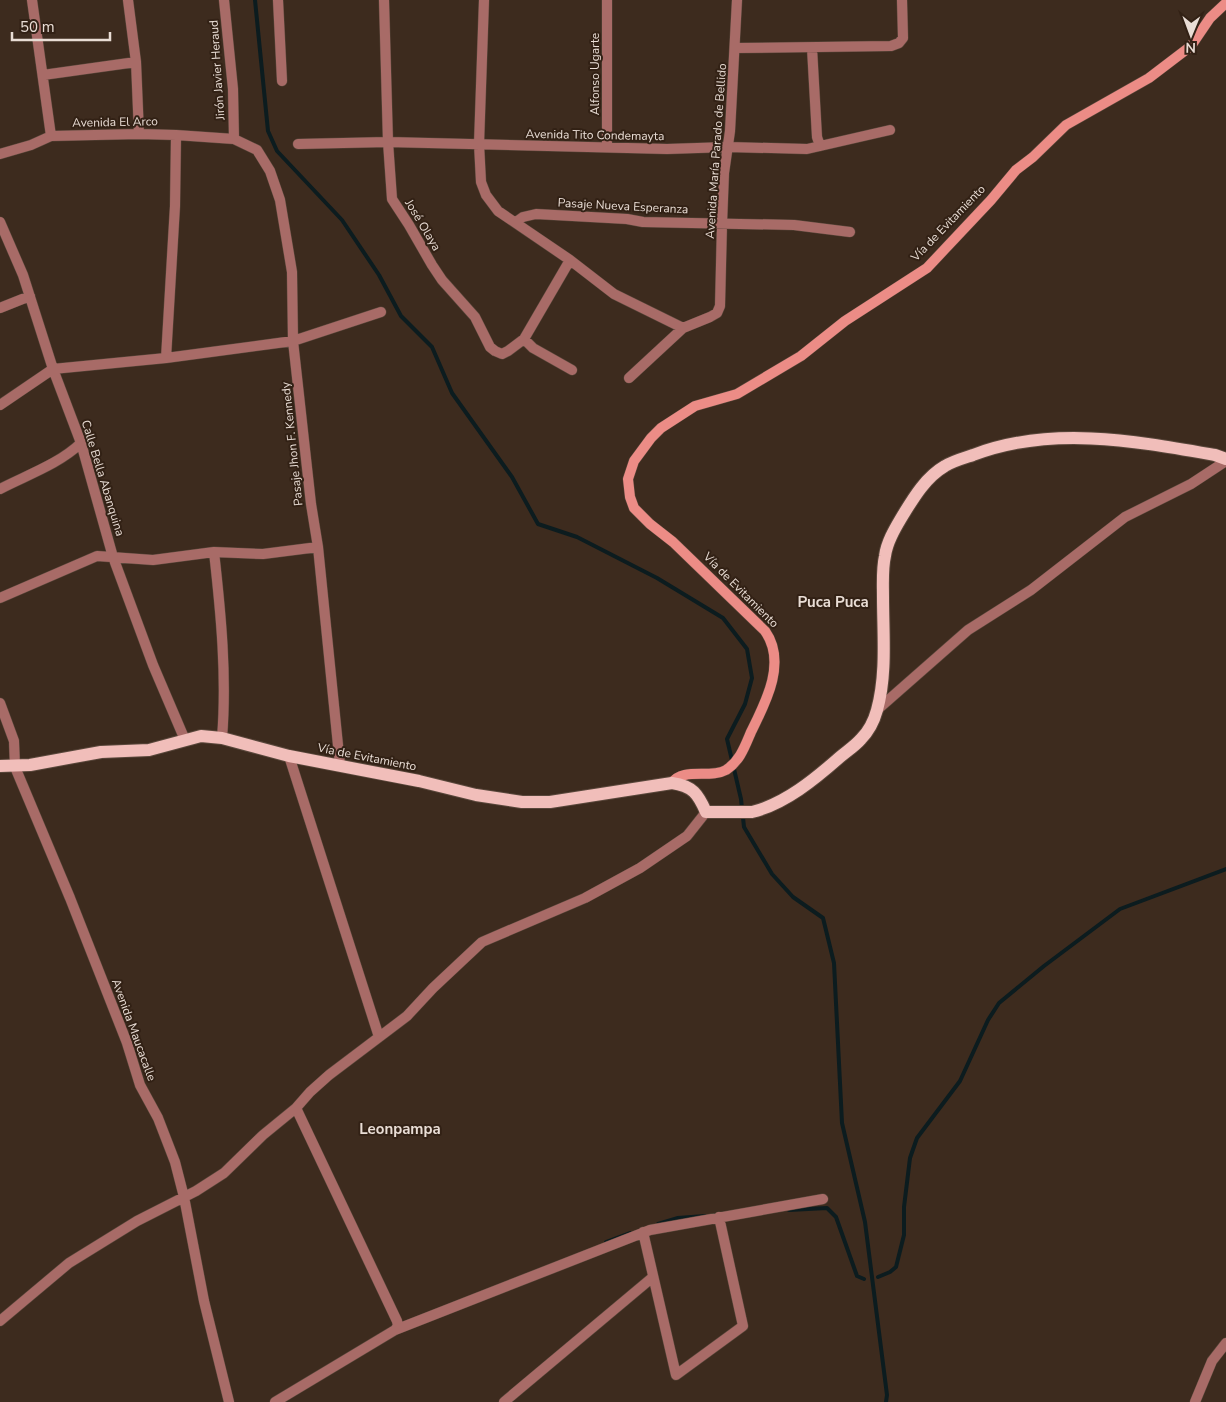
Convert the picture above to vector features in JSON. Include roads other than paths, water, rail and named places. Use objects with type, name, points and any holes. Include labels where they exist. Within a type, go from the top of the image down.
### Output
[{"type":"main road","name":"Vía de Evitamiento","points":[[0,766],[15,766],[101,752],[148,750],[201,736],[222,738],[289,756],[419,781],[476,795],[522,802],[550,802],[672,783],[676,778],[685,775],[713,774],[726,770],[738,760],[761,712],[772,682],[774,651],[770,638],[765,631],[750,619],[673,542],[650,524],[634,508],[630,497],[628,478],[634,462],[660,428],[674,418],[695,406],[737,394],[802,356],[845,322],[927,268],[991,200],[1016,170],[1033,157],[1066,125],[1149,78],[1191,46],[1210,18],[1226,3]]},
{"type":"main road","points":[[672,783],[684,785],[698,795],[706,812],[752,812],[767,808],[806,784],[860,740],[873,723],[882,678],[882,588],[885,555],[890,541],[910,503],[922,487],[945,466],[1006,444],[1034,440],[1084,438],[1125,441],[1215,455],[1226,460]]},
{"type":"street","points":[[32,0],[51,136]]},
{"type":"street","points":[[128,0],[136,62],[139,134]]},
{"type":"street","name":"Jirón Javier Heraud","points":[[224,0],[233,89],[234,139]]},
{"type":"street","points":[[278,0],[282,81]]},
{"type":"street","name":"José Olaya","points":[[384,0],[388,142],[392,200],[442,280],[475,317],[490,347],[502,354],[524,339]]},
{"type":"street","points":[[484,0],[479,144],[482,182],[486,195],[498,211],[570,260],[614,294],[683,328]]},
{"type":"street","name":"Alfonso Ugarte","points":[[607,0],[607,147]]},
{"type":"street","name":"Avenida María Parado de Bellido","points":[[629,378],[683,328],[717,313],[720,306],[724,173],[728,147],[735,48],[736,0]]},
{"type":"street","points":[[735,48],[890,46],[899,43],[904,38],[902,0]]},
{"type":"street","points":[[812,48],[817,136],[820,146]]},
{"type":"street","points":[[43,75],[136,62]]},
{"type":"street","name":"Avenida Tito Condemayta","points":[[298,144],[388,142],[668,149],[728,147],[807,149],[890,130]]},
{"type":"street","name":"Avenida El Arco","points":[[0,154],[51,136],[139,134],[234,139]]},
{"type":"street","points":[[166,358],[175,206],[176,135]]},
{"type":"street","name":"Pasaje Jhon F. Kennedy","points":[[234,139],[257,150],[270,171],[280,200],[292,272],[294,341],[311,504],[318,547],[340,765]]},
{"type":"street","name":"Pasaje Nueva Esperanza","points":[[516,222],[523,216],[536,214],[627,219],[643,222],[794,225],[850,232]]},
{"type":"street","name":"Calle Bella Abanquina","points":[[0,222],[23,274],[53,369],[81,443],[113,557],[153,665],[185,740]]},
{"type":"street","points":[[570,260],[524,339],[533,348],[572,370]]},
{"type":"street","points":[[0,308],[30,296]]},
{"type":"street","points":[[0,405],[53,369],[166,358],[294,341],[381,312]]},
{"type":"street","points":[[0,488],[72,452],[81,443]]},
{"type":"street","points":[[877,710],[968,630],[1031,590],[1125,517],[1191,484],[1226,460]]},
{"type":"street","points":[[0,598],[96,556],[153,560],[214,552],[263,554],[318,547]]},
{"type":"street","points":[[214,552],[219,595],[225,704],[222,738]]},
{"type":"street","name":"Avenida Maucacalle","points":[[0,703],[14,741],[15,766],[111,1002],[127,1043],[140,1085],[158,1118],[175,1162],[184,1197],[204,1301],[229,1402]]},
{"type":"street","points":[[289,756],[379,1037]]},
{"type":"street","points":[[0,1321],[69,1263],[137,1221],[184,1197],[224,1173],[296,1108],[329,1075],[407,1016],[433,988],[482,942],[585,898],[633,872],[687,836],[706,812]]},
{"type":"street","points":[[296,1108],[397,1321],[398,1326],[395,1330]]},
{"type":"street","points":[[275,1402],[395,1330],[643,1232],[823,1199]]},
{"type":"street","points":[[643,1232],[676,1375],[743,1326],[719,1217]]},
{"type":"street","points":[[504,1402],[654,1277]]},
{"type":"street","points":[[1195,1402],[1212,1361],[1226,1343]]},
{"type":"waterway","points":[[255,0],[268,131],[277,151],[342,220],[379,275],[401,316],[432,347],[452,393],[512,477],[538,524],[577,537],[657,578],[723,618],[747,649],[752,678],[745,704],[727,739],[741,799],[744,827],[772,874],[793,897],[823,918],[834,963],[842,1123],[865,1222],[887,1395],[886,1402]]},
{"type":"waterway","points":[[878,1277],[896,1267],[904,1235],[904,1207],[910,1158],[917,1138],[960,1081],[988,1020],[999,1003],[1044,966],[1120,909],[1226,869]]},
{"type":"waterway","points":[[789,1210],[827,1208],[836,1217],[857,1276],[864,1279]]},
{"type":"waterway","points":[[658,1224],[678,1218],[705,1216]]},
{"type":"waterway","points":[[606,1242],[630,1233]]},
{"type":"district","name":"Puca Puca","points":[[833,602]]},
{"type":"district","name":"Leonpampa","points":[[400,1129]]}]
